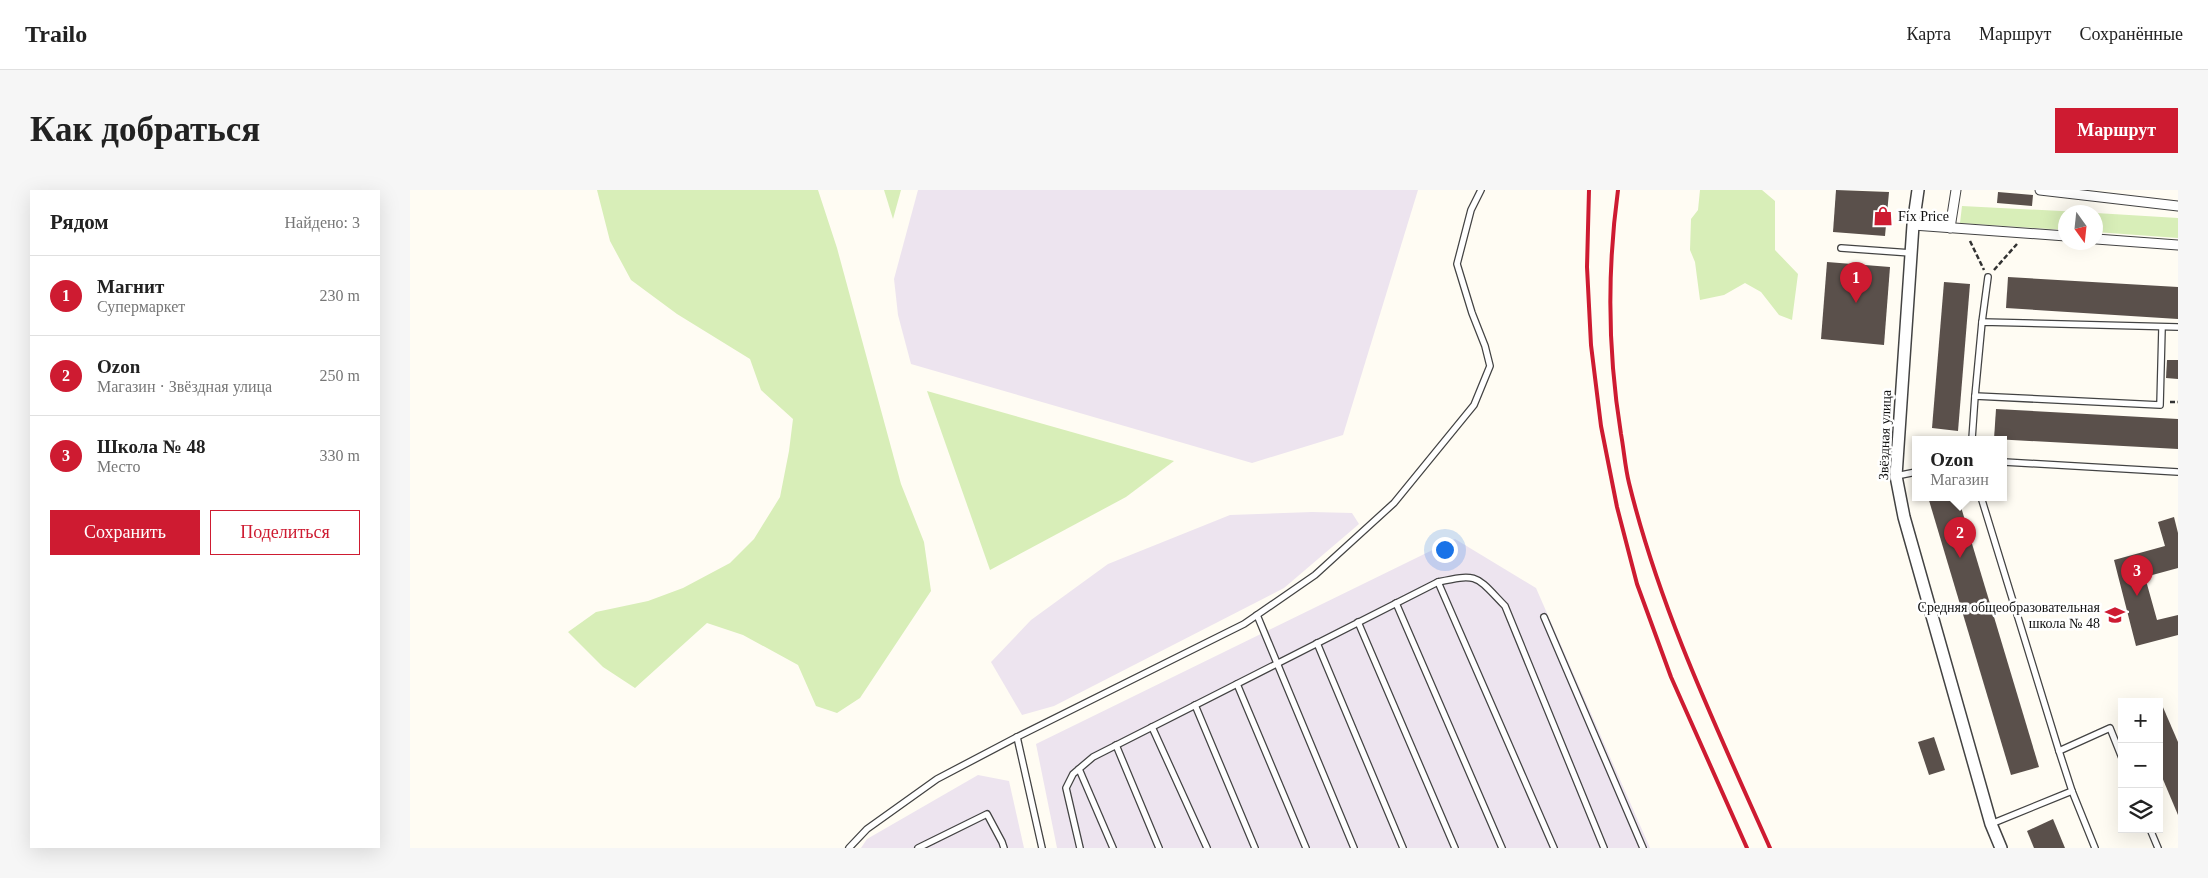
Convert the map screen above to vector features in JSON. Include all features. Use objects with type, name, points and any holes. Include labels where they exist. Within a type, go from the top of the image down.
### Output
[{"type":"street","name":"Звёздная улица","points":[[1918,190],[1913,225],[1896,476],[1904,517],[1991,824],[2001,848]]},
{"type":"street","points":[[1950,228],[1956,190]]},
{"type":"street","points":[[2040,190],[2178,206]]},
{"type":"street","points":[[1913,225],[2058,236]]},
{"type":"street","points":[[2103,240],[2178,245]]},
{"type":"lane","points":[[850,848],[867,829],[937,780],[1017,737],[1244,624],[1315,575],[1394,503],[1474,405],[1490,366],[1457,264],[1471,210],[1481,190]]},
{"type":"lane","points":[[1841,248],[1911,253]]},
{"type":"lane","points":[[1972,436],[1982,322],[1988,277]]},
{"type":"lane","points":[[1982,322],[2178,327]]},
{"type":"lane","points":[[1975,396],[2160,405],[2162,328]]},
{"type":"lane","points":[[2007,462],[2178,472]]},
{"type":"lane","points":[[1896,476],[1912,473]]},
{"type":"lane","points":[[1983,501],[2072,791],[2096,848]]},
{"type":"lane","points":[[1080,848],[1066,788],[1073,774],[1094,757],[1438,582],[1467,576],[1480,581],[1505,606],[1604,848]]},
{"type":"lane","points":[[1438,582],[1554,848]]},
{"type":"lane","points":[[1396,604],[1502,848]]},
{"type":"lane","points":[[1257,615],[1354,848]]},
{"type":"lane","points":[[1544,617],[1643,848]]},
{"type":"lane","points":[[1358,622],[1455,848]]},
{"type":"lane","points":[[1317,643],[1403,848]]},
{"type":"lane","points":[[1237,684],[1306,848]]},
{"type":"lane","points":[[1195,705],[1256,848]]},
{"type":"lane","points":[[1152,727],[1206,848]]},
{"type":"lane","points":[[2059,751],[2110,728],[2118,748]]},
{"type":"lane","points":[[1017,737],[1042,848]]},
{"type":"lane","points":[[1116,745],[1159,848]]},
{"type":"lane","points":[[1079,769],[1113,848]]},
{"type":"lane","points":[[1991,824],[2072,791]]},
{"type":"lane","points":[[918,848],[987,814],[1004,848]]},
{"type":"lane","points":[[2152,833],[2158,848]]},
{"type":"path","points":[[1965,229],[1988,277],[2026,234]]},
{"type":"shaded area","points":[[918,190],[1418,190],[1343,435],[1252,463],[911,364],[898,315],[894,279]]},
{"type":"shaded area","points":[[1312,512],[1352,513],[1359,524],[1284,588],[1054,706],[1022,715],[991,662],[1031,620],[1108,564],[1230,515]]},
{"type":"shaded area","points":[[1455,539],[1536,588],[1650,848],[1057,848],[1036,744]]},
{"type":"shaded area","points":[[978,775],[1009,781],[1024,848],[861,848],[867,839]]},
{"type":"green space","points":[[597,190],[818,190],[837,248],[901,484],[924,542],[931,591],[860,698],[837,713],[816,706],[798,665],[743,635],[707,623],[635,688],[603,667],[568,632],[596,612],[648,601],[683,588],[730,563],[754,539],[780,497],[793,419],[761,390],[750,359],[677,314],[631,280],[610,241]]},
{"type":"green space","points":[[884,190],[901,190],[893,219]]},
{"type":"green space","points":[[1700,190],[1762,190],[1775,201],[1775,250],[1798,274],[1792,320],[1779,315],[1761,292],[1745,283],[1724,295],[1700,300],[1695,262],[1690,250],[1691,219],[1698,210]]},
{"type":"green space","points":[[1962,206],[2058,211],[2058,230],[1960,223]]},
{"type":"green space","points":[[2103,213],[2178,218],[2178,238],[2103,233]]},
{"type":"green space","points":[[927,391],[1174,461],[1126,497],[990,570]]},
{"type":"building","points":[[1836,190],[1889,192],[1885,236],[1833,232]]},
{"type":"building","points":[[1998,192],[2033,195],[2032,206],[1997,203]]},
{"type":"building","points":[[1827,262],[1890,267],[1884,345],[1821,339]]},
{"type":"building","points":[[2008,277],[2178,287],[2178,319],[2006,308]]},
{"type":"building","points":[[1944,282],[1970,284],[1958,431],[1932,428]]},
{"type":"building","points":[[2167,360],[2178,360],[2178,379],[2166,378]]},
{"type":"building","points":[[1996,409],[2178,419],[2178,449],[2007,440],[2007,436],[1994,436]]},
{"type":"building","points":[[1929,501],[1959,501],[2039,767],[2011,775]]},
{"type":"building","points":[[2174,517],[2178,533],[2178,568],[2145,577],[2157,620],[2178,615],[2178,635],[2136,646],[2114,560],[2165,546],[2158,522]]},
{"type":"building","points":[[2163,707],[2178,742],[2178,815],[2163,779]]},
{"type":"building","points":[[1934,737],[1945,770],[1929,775],[1918,742]]},
{"type":"building","points":[[2053,819],[2065,848],[2034,848],[2027,831]]},
{"type":"railway","points":[[1589,190],[1587,267],[1591,345],[1601,426],[1617,507],[1637,584],[1671,677],[1747,848]]},
{"type":"railway","points":[[1618,190],[1612,251],[1611,343],[1617,404],[1629,483],[1642,530],[1673,623],[1710,714],[1770,848]]},
{"type":"place","name":"Fix Price","points":[[1883,216]]},
{"type":"place","name":"Магнит","points":[[1856,303]]},
{"type":"place","name":"Ozon","points":[[1960,558]]},
{"type":"place","name":"Школа № 48","points":[[2137,596]]},
{"type":"place","name":"Средняя общеобразовательная школа № 48","points":[[2115,615]]}]
